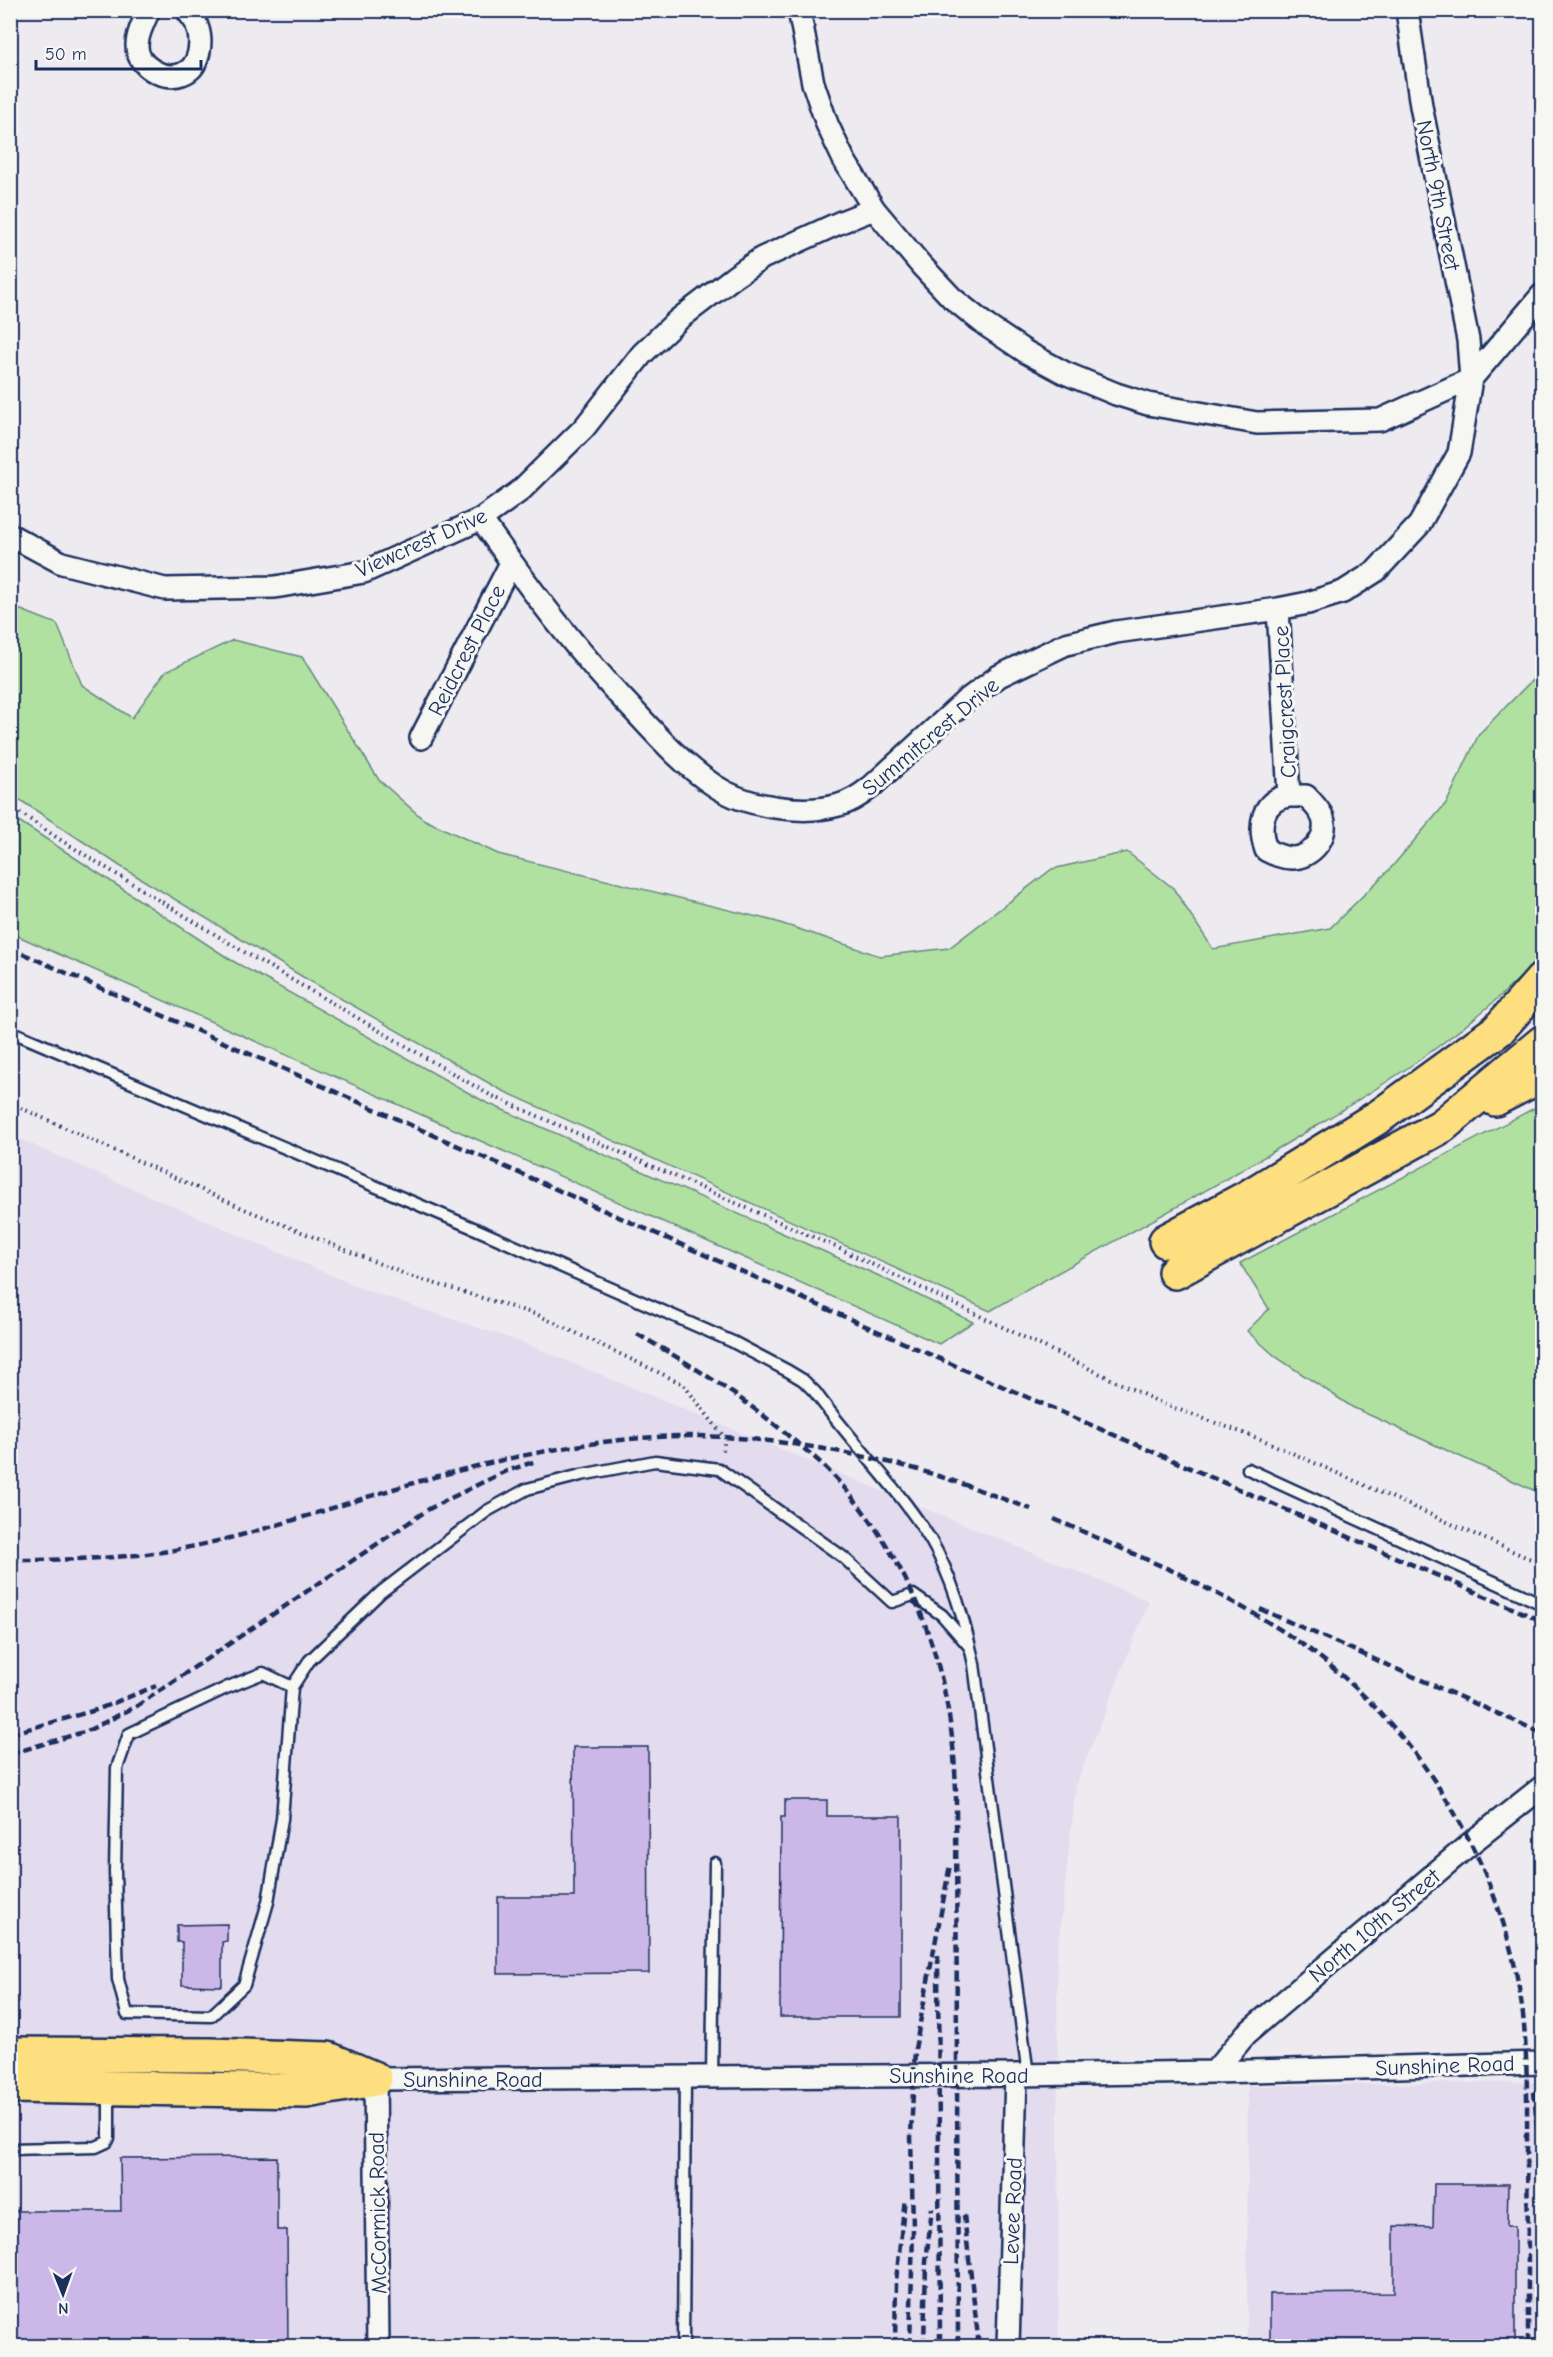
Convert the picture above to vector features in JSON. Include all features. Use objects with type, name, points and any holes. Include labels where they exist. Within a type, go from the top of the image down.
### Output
[{"type":"main road","points":[[1166,1241],[1248,1197],[1380,1116],[1498,1030],[1542,980]]},
{"type":"main road","points":[[1442,1126],[1542,1042]]},
{"type":"main road","points":[[1175,1272],[1442,1126],[1542,1075]]},
{"type":"main road","name":"Sunshine Road","points":[[10,2054],[210,2055],[328,2059],[375,2079]]},
{"type":"main road","name":"Sunshine Road","points":[[10,2086],[306,2091],[375,2079]]},
{"type":"street","points":[[149,10],[140,29],[137,45],[141,60],[149,68],[164,75],[182,74],[193,65],[200,54],[197,26],[187,10]]},
{"type":"street","points":[[799,10],[813,83],[826,124],[844,160],[874,209],[944,290],[987,326],[1026,352],[1065,373],[1116,394],[1148,404],[1257,423],[1380,420],[1471,379],[1542,295]]},
{"type":"street","name":"North 9th Street","points":[[1407,10],[1421,106],[1468,340],[1471,379]]},
{"type":"street","name":"Viewcrest Drive","points":[[10,535],[62,563],[165,589],[275,587],[364,572],[481,519],[519,490],[584,428],[642,354],[678,319],[762,258],[874,209]]},
{"type":"street","name":"Summitcrest Drive","points":[[481,519],[511,563],[593,669],[677,756],[717,787],[764,804],[816,810],[841,805],[857,797],[973,695],[999,676],[1066,644],[1116,632],[1278,609],[1342,592],[1376,571],[1419,525],[1442,487],[1458,453],[1471,379]]},
{"type":"street","name":"Reidcrest Place","points":[[421,738],[511,563]]},
{"type":"street","name":"Craigcrest Place","points":[[1278,609],[1289,796]]},
{"type":"street","name":"North 10th Street","points":[[1214,2072],[1246,2034],[1471,1843],[1542,1787]]},
{"type":"street","name":"Sunshine Road","points":[[375,2079],[1022,2075],[1542,2062]]},
{"type":"street","name":"Levee Road","points":[[1008,2346],[1022,2075]]},
{"type":"street","name":"McCormick Road","points":[[375,2079],[378,2346]]},
{"type":"lane","points":[[10,1030],[478,1230],[732,1342],[803,1380],[883,1475],[929,1539],[960,1606],[970,1649],[1022,2075]]},
{"type":"lane","points":[[292,1687],[264,1673],[226,1688],[129,1734],[117,1768],[115,1871],[118,1979],[127,2014],[211,2016],[244,1985],[268,1902],[282,1819],[292,1687],[309,1661],[381,1592],[487,1511],[527,1489],[581,1475],[656,1461],[719,1469],[843,1557],[892,1602],[913,1595],[942,1615],[970,1649]]},
{"type":"lane","points":[[1248,1469],[1542,1604]]},
{"type":"lane","points":[[712,2077],[715,1863]]},
{"type":"lane","points":[[683,2346],[685,2077]]},
{"type":"lane","points":[[10,2149],[96,2147],[107,2142],[109,2138],[109,2087]]},
{"type":"path","points":[[10,806],[59,839],[239,949],[490,1095],[836,1247],[1163,1404],[1263,1440],[1528,1558],[1542,1561]]},
{"type":"path","points":[[10,1103],[242,1208],[336,1246],[410,1275],[538,1315],[683,1384],[725,1438],[719,1469]]},
{"type":"shaded area","points":[[10,1135],[362,1289],[521,1342],[1149,1601],[1076,1785],[1057,1956],[1059,2346],[11,2346]]},
{"type":"shaded area","points":[[1542,2082],[1542,2346],[1247,2346],[1248,2086]]},
{"type":"green space","points":[[11,606],[57,624],[82,685],[132,718],[165,672],[233,640],[302,657],[379,780],[423,819],[498,854],[774,921],[880,956],[949,948],[1052,869],[1127,852],[1173,888],[1213,949],[1330,928],[1390,869],[1447,802],[1479,734],[1542,670],[1542,955],[1490,1006],[1434,1049],[1376,1089],[1234,1174],[990,1311],[501,1090],[303,977],[120,866],[11,794]]},
{"type":"green space","points":[[11,816],[231,960],[485,1102],[877,1275],[973,1322],[939,1344],[11,933]]},
{"type":"green space","points":[[1542,1104],[1542,1494],[1352,1407],[1276,1357],[1247,1331],[1269,1309],[1240,1263]]},
{"type":"building","points":[[573,1747],[648,1747],[649,1973],[498,1974],[498,1897],[574,1897]]},
{"type":"building","points":[[785,1800],[827,1800],[827,1816],[901,1816],[901,2017],[780,2017],[781,1817],[785,1817]]},
{"type":"building","points":[[227,1924],[227,1941],[222,1942],[222,1986],[182,1985],[182,1942],[177,1942],[177,1925]]},
{"type":"building","points":[[277,2157],[277,2230],[287,2230],[288,2346],[10,2346],[10,2211],[121,2211],[120,2158]]},
{"type":"building","points":[[1434,2184],[1508,2184],[1507,2226],[1515,2226],[1515,2346],[1270,2346],[1270,2294],[1394,2293],[1394,2226],[1433,2227]]},
{"type":"railway","points":[[10,948],[990,1381],[1542,1621]]},
{"type":"railway","points":[[637,1334],[736,1395],[826,1468],[856,1502],[883,1539],[905,1578],[936,1660],[947,1703],[956,1793],[958,2346]]},
{"type":"railway","points":[[10,1560],[124,1556],[200,1545],[275,1526],[424,1480],[488,1463],[577,1446],[666,1436],[749,1439],[859,1456],[927,1472],[1031,1509]]},
{"type":"railway","points":[[10,1754],[87,1731],[137,1706],[429,1509],[499,1474],[536,1461]]},
{"type":"railway","points":[[1054,1519],[1189,1578]]},
{"type":"railway","points":[[1180,1575],[1289,1635],[1322,1659],[1361,1693],[1397,1732],[1429,1773],[1457,1818],[1481,1865],[1500,1914],[1514,1964],[1523,2015],[1527,2086],[1528,2346]]},
{"type":"railway","points":[[1260,1609],[1542,1733]]},
{"type":"railway","points":[[10,1734],[96,1710],[156,1686]]},
{"type":"railway","points":[[910,2346],[913,2230],[911,2135],[915,2049],[950,1865]]},
{"type":"railway","points":[[938,1955],[940,2346]]},
{"type":"railway","points":[[1534,2092],[1541,2166],[1542,2346]]},
{"type":"railway","points":[[895,2346],[896,2281],[905,2198]]},
{"type":"railway","points":[[924,2346],[926,2262],[932,2208]]},
{"type":"railway","points":[[964,2215],[979,2346]]}]
